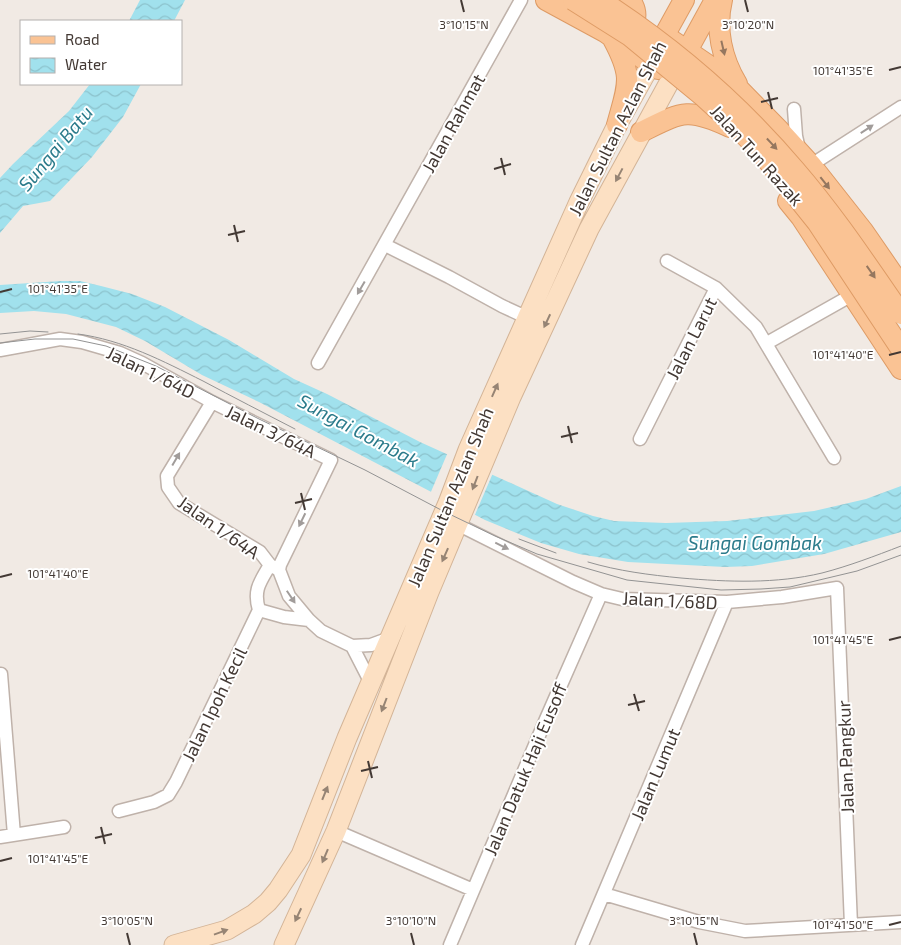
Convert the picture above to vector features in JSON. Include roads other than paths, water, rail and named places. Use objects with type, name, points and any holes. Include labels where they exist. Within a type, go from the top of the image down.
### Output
[{"type":"main road","name":"Jalan Tun Razak","points":[[546,0],[608,35],[651,64],[730,127],[801,217],[901,369]]},
{"type":"main road","name":"Jalan Tun Razak","points":[[573,0],[630,36],[704,97],[738,128],[817,222],[901,348]]},
{"type":"main road","name":"Jalan Tun Razak","points":[[600,0],[646,31],[712,85],[749,120],[795,170],[828,211],[901,314]]},
{"type":"main road","points":[[617,125],[628,78],[622,56],[608,35],[624,32],[636,20],[636,10],[630,0]]},
{"type":"main road","name":"Jalan Sultan Azlan Shah","points":[[174,945],[227,930],[254,914],[278,890],[301,854],[347,738],[390,638],[456,507],[528,318],[579,202],[617,125],[651,64],[664,34],[684,0]]},
{"type":"main road","name":"Jalan Sultan Azlan Shah","points":[[477,453],[641,132],[715,0]]},
{"type":"main road","points":[[722,0],[718,24],[724,52],[734,77],[745,96]]},
{"type":"main road","name":"Jalan Tun Razak","points":[[664,34],[730,80],[806,159],[863,231],[901,286]]},
{"type":"main road","points":[[730,127],[714,106],[713,95],[722,87],[745,96]]},
{"type":"main road","points":[[641,132],[686,113],[708,117],[730,127]]},
{"type":"main road","name":"Jalan Sultan Azlan Shah","points":[[284,945],[336,831],[429,592],[457,527],[456,507]]},
{"type":"street","name":"Jalan Rahmat","points":[[318,363],[521,0]]},
{"type":"street","points":[[794,109],[796,136],[806,159],[901,107]]},
{"type":"street","points":[[385,245],[528,318]]},
{"type":"street","points":[[667,261],[716,288]]},
{"type":"street","name":"Jalan Larut","points":[[640,439],[716,288],[756,327],[834,458]]},
{"type":"street","points":[[767,343],[852,295]]},
{"type":"street","name":"Jalan 1/64D","points":[[0,350],[60,339],[82,342],[120,353],[142,363],[212,402]]},
{"type":"street","name":"Jalan 3/64A","points":[[212,402],[331,460]]},
{"type":"street","name":"Jalan 1/64A","points":[[212,402],[167,476],[168,487],[179,503],[260,552],[274,568],[289,596],[309,620],[321,631],[352,646]]},
{"type":"street","name":"Jalan Ipoh Kecil","points":[[118,811],[154,802],[168,795],[176,782],[259,610],[256,599],[257,588],[274,568],[280,565],[331,460]]},
{"type":"street","name":"Jalan 1/68D","points":[[457,527],[465,528],[573,582],[601,594],[622,599],[728,602],[782,598],[837,588]]},
{"type":"street","name":"Jalan Pangkur","points":[[837,588],[851,925]]},
{"type":"street","name":"Jalan Datuk Haji Eusoff","points":[[450,945],[601,594]]},
{"type":"street","name":"Jalan Lumut","points":[[582,945],[728,602]]},
{"type":"street","name":"Jalan 1/64A","points":[[259,610],[284,617],[309,620]]},
{"type":"street","points":[[371,683],[352,646],[372,645],[390,638]]},
{"type":"street","points":[[1,674],[14,834]]},
{"type":"street","points":[[0,836],[64,827]]},
{"type":"street","points":[[336,831],[473,890]]},
{"type":"street","points":[[604,894],[733,930],[764,931],[901,922]]},
{"type":"water","points":[[140,0],[185,0],[175,20],[130,20]]},
{"type":"water","name":"Sungai Batu","points":[[89,85],[140,85],[123,117],[92,157],[50,201],[23,206],[0,233],[0,178],[69,111]]},
{"type":"water","name":"Sungai Gombak","points":[[80,281],[101,286],[132,294],[165,307],[229,340],[294,379],[420,442],[557,504],[593,516],[614,521],[666,523],[727,521],[814,511],[866,499],[901,486],[901,532],[824,554],[752,566],[725,567],[628,562],[579,554],[541,543],[485,520],[259,402],[202,375],[145,341],[116,327],[66,314],[34,311],[0,313],[0,285]]},
{"type":"tram line","points":[[0,334],[30,331],[48,332]]},
{"type":"tram line","points":[[78,334],[111,341],[158,359],[295,429]]},
{"type":"tram line","points":[[0,343],[35,339],[73,339],[106,346],[156,366],[495,536],[537,554],[627,580],[721,590],[790,587],[857,571],[901,555]]},
{"type":"tram line","points":[[519,539],[556,553]]},
{"type":"tram line","points":[[588,562],[622,570],[669,577],[752,581],[805,577],[852,564],[901,546]]}]
